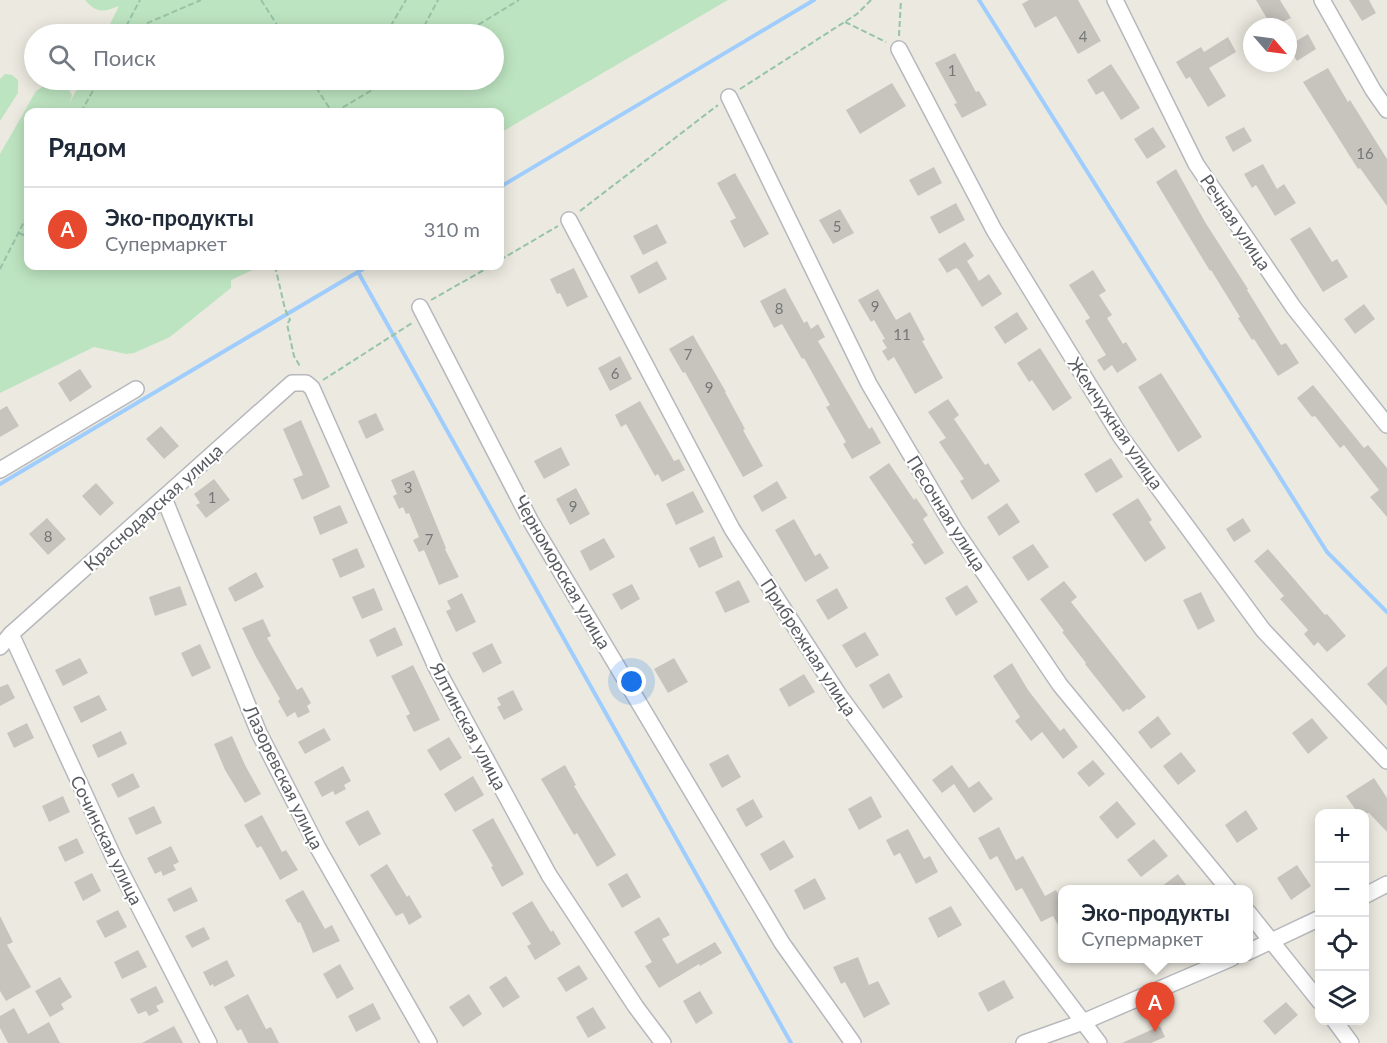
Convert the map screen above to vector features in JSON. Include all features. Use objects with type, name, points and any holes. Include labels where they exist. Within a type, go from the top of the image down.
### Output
[{"type":"street","name":"Речная улица","points":[[1115,0],[1196,164],[1294,308],[1387,425]]},
{"type":"street","points":[[1322,0],[1373,90],[1387,110]]},
{"type":"street","name":"Жемчужная улица","points":[[899,49],[994,230],[1121,437],[1263,630],[1387,761]]},
{"type":"street","name":"Песочная улица","points":[[729,97],[868,384],[955,530],[1060,685],[1225,885]]},
{"type":"street","name":"Прибрежная улица","points":[[569,220],[732,529],[839,694],[1100,1043]]},
{"type":"street","name":"Черноморская улица","points":[[422,311],[530,520],[782,943],[853,1043]]},
{"type":"street","name":"Краснодарская улица","points":[[0,647],[11,634],[292,383],[306,383],[312,388]]},
{"type":"street","name":"Ялтинская улица","points":[[312,388],[436,667],[549,875],[636,1007],[663,1043]]},
{"type":"street","points":[[0,470],[136,389]]},
{"type":"street","name":"Лазоревская улица","points":[[164,498],[259,733],[318,848],[429,1043]]},
{"type":"street","name":"Сочинская улица","points":[[11,634],[114,858],[209,1043]]},
{"type":"street","points":[[1369,895],[1385,889]]},
{"type":"street","points":[[1253,918],[1315,996]]},
{"type":"street","points":[[1253,950],[1315,920]]},
{"type":"street","points":[[1024,1043],[1083,1022],[1220,963]]},
{"type":"street","points":[[1338,1025],[1351,1043]]},
{"type":"path","points":[[127,24],[140,0]]},
{"type":"path","points":[[145,24],[201,0]]},
{"type":"path","points":[[261,0],[277,24]]},
{"type":"path","points":[[392,24],[406,0]]},
{"type":"path","points":[[425,24],[438,0]]},
{"type":"path","points":[[479,24],[519,0]]},
{"type":"path","points":[[504,258],[569,220],[729,97],[857,14],[871,0]]},
{"type":"path","points":[[844,22],[899,49],[901,0]]},
{"type":"path","points":[[83,108],[93,90]]},
{"type":"path","points":[[318,90],[331,108]]},
{"type":"path","points":[[340,108],[369,90]]},
{"type":"path","points":[[0,269],[24,222]]},
{"type":"path","points":[[19,233],[24,235]]},
{"type":"path","points":[[276,270],[285,309],[290,320],[287,324],[294,356],[312,388],[485,270]]},
{"type":"green space","points":[[85,0],[728,0],[504,131],[504,108],[26,108],[38,90],[69,90],[72,95],[70,102],[77,90],[504,90],[504,24],[110,24],[119,6],[109,10],[93,8]]},
{"type":"green space","points":[[5,74],[12,75],[18,80],[18,93],[0,121],[0,79]]},
{"type":"green space","points":[[24,112],[24,270],[252,270],[231,280],[231,288],[170,337],[134,353],[126,354],[94,347],[0,393],[0,154]]},
{"type":"building","points":[[1029,0],[1078,0],[1101,41],[1078,54],[1056,16],[1035,28],[1022,4]]},
{"type":"building","points":[[1256,0],[1280,0],[1291,18],[1267,18]]},
{"type":"building","points":[[1349,0],[1369,0],[1376,13],[1362,21]]},
{"type":"building","points":[[1308,34],[1316,49],[1297,61],[1297,41]]},
{"type":"building","points":[[1228,37],[1236,52],[1209,68],[1226,96],[1208,107],[1190,77],[1186,79],[1176,62],[1201,47],[1204,52]]},
{"type":"building","points":[[955,53],[976,92],[979,91],[987,105],[962,118],[954,104],[957,103],[935,63]]},
{"type":"building","points":[[1111,64],[1140,108],[1121,120],[1103,91],[1096,95],[1087,80]]},
{"type":"building","points":[[1328,68],[1387,159],[1387,206],[1360,168],[1358,169],[1303,82]]},
{"type":"building","points":[[892,83],[906,106],[860,134],[846,110]]},
{"type":"building","points":[[1153,127],[1166,147],[1147,159],[1134,139]]},
{"type":"building","points":[[1244,127],[1252,141],[1233,152],[1225,137]]},
{"type":"building","points":[[1263,164],[1277,189],[1284,184],[1296,203],[1275,216],[1256,185],[1252,188],[1244,174]]},
{"type":"building","points":[[934,167],[942,183],[918,196],[909,180]]},
{"type":"building","points":[[1176,169],[1205,222],[1281,345],[1286,343],[1299,363],[1278,376],[1238,318],[1240,317],[1156,182]]},
{"type":"building","points":[[735,173],[769,234],[744,248],[730,221],[736,218],[717,183]]},
{"type":"building","points":[[956,203],[965,220],[939,234],[930,217]]},
{"type":"building","points":[[840,209],[854,233],[833,244],[819,220]]},
{"type":"building","points":[[657,224],[667,243],[643,255],[633,236]]},
{"type":"building","points":[[1310,227],[1332,262],[1337,259],[1348,277],[1323,292],[1290,239]]},
{"type":"building","points":[[965,242],[974,256],[967,261],[979,281],[989,274],[1002,294],[982,307],[959,270],[956,268],[947,273],[938,259]]},
{"type":"building","points":[[657,261],[667,279],[639,294],[630,276]]},
{"type":"building","points":[[574,268],[588,297],[567,307],[560,293],[557,294],[550,279]]},
{"type":"building","points":[[1093,270],[1106,291],[1099,295],[1112,315],[1107,318],[1123,344],[1126,342],[1137,360],[1117,373],[1112,365],[1104,371],[1097,360],[1106,355],[1085,321],[1090,318],[1069,285]]},
{"type":"building","points":[[785,288],[804,323],[807,321],[811,329],[818,324],[825,337],[818,341],[869,429],[872,427],[881,443],[852,459],[843,444],[846,442],[826,407],[830,405],[804,358],[802,359],[782,324],[774,328],[760,301]]},
{"type":"building","points":[[878,289],[896,320],[910,312],[925,340],[922,341],[943,378],[915,394],[894,357],[888,361],[882,351],[887,348],[882,340],[885,339],[874,320],[871,322],[858,300]]},
{"type":"building","points":[[1364,304],[1375,319],[1355,334],[1344,319]]},
{"type":"building","points":[[1017,312],[1028,329],[1005,344],[994,327]]},
{"type":"building","points":[[693,335],[726,392],[763,466],[743,477],[685,372],[683,373],[669,349]]},
{"type":"building","points":[[1040,348],[1072,398],[1053,411],[1017,363]]},
{"type":"building","points":[[620,356],[632,379],[610,391],[598,368]]},
{"type":"building","points":[[80,369],[92,387],[70,402],[58,383]]},
{"type":"building","points":[[1161,373],[1202,437],[1178,452],[1138,387]]},
{"type":"building","points":[[1313,385],[1364,448],[1368,445],[1387,468],[1387,517],[1370,497],[1379,490],[1344,445],[1340,448],[1315,416],[1312,417],[1297,398]]},
{"type":"building","points":[[948,399],[959,415],[954,419],[985,465],[988,463],[1000,481],[972,500],[960,481],[964,479],[939,442],[946,438],[928,412]]},
{"type":"building","points":[[640,401],[674,461],[679,459],[685,470],[662,482],[658,474],[655,476],[626,424],[621,427],[615,415]]},
{"type":"building","points":[[7,406],[19,426],[0,437],[0,410]]},
{"type":"building","points":[[376,413],[384,430],[366,439],[358,421]]},
{"type":"building","points":[[301,420],[330,487],[302,500],[293,479],[303,475],[283,429]]},
{"type":"building","points":[[161,426],[179,446],[164,459],[146,439]]},
{"type":"building","points":[[561,447],[570,465],[544,479],[534,461]]},
{"type":"building","points":[[1111,458],[1123,477],[1096,493],[1084,474]]},
{"type":"building","points":[[889,463],[914,500],[916,498],[928,515],[923,519],[944,553],[925,565],[911,544],[914,543],[869,477]]},
{"type":"building","points":[[414,470],[445,549],[459,577],[439,585],[424,550],[419,552],[413,540],[419,537],[409,513],[406,514],[403,507],[399,509],[393,496],[397,494],[391,480]]},
{"type":"building","points":[[214,479],[230,500],[206,518],[196,505],[200,503],[194,494]]},
{"type":"building","points":[[777,481],[787,498],[762,512],[753,496]]},
{"type":"building","points":[[96,483],[114,503],[100,516],[82,496]]},
{"type":"building","points":[[576,488],[590,514],[570,525],[556,499]]},
{"type":"building","points":[[693,491],[704,512],[676,525],[666,504]]},
{"type":"building","points":[[1138,498],[1152,520],[1149,522],[1166,548],[1145,562],[1112,514]]},
{"type":"building","points":[[1007,503],[1020,522],[999,536],[987,517]]},
{"type":"building","points":[[340,505],[348,523],[320,535],[313,517]]},
{"type":"building","points":[[47,518],[66,539],[48,555],[29,534]]},
{"type":"building","points":[[1243,518],[1251,531],[1234,542],[1226,529]]},
{"type":"building","points":[[794,519],[815,556],[820,553],[829,568],[805,582],[775,530]]},
{"type":"building","points":[[714,536],[723,557],[699,568],[689,548]]},
{"type":"building","points":[[604,538],[615,557],[590,571],[580,551]]},
{"type":"building","points":[[1033,544],[1049,567],[1028,581],[1012,557]]},
{"type":"building","points":[[357,548],[365,567],[340,578],[332,559]]},
{"type":"building","points":[[1268,549],[1346,636],[1327,652],[1318,642],[1314,646],[1304,634],[1308,630],[1280,599],[1284,596],[1254,561]]},
{"type":"building","points":[[256,572],[264,587],[235,602],[228,588]]},
{"type":"building","points":[[739,580],[750,602],[725,613],[715,592]]},
{"type":"building","points":[[1064,581],[1077,597],[1071,602],[1146,697],[1129,710],[1123,712],[1085,664],[1040,599]]},
{"type":"building","points":[[632,584],[640,599],[621,610],[612,594]]},
{"type":"building","points":[[967,585],[978,602],[956,616],[945,598]]},
{"type":"building","points":[[180,586],[187,605],[155,616],[149,597]]},
{"type":"building","points":[[374,588],[383,610],[362,619],[352,597]]},
{"type":"building","points":[[837,588],[848,608],[828,620],[816,600]]},
{"type":"building","points":[[1201,592],[1215,621],[1198,630],[1183,600]]},
{"type":"building","points":[[462,593],[476,622],[456,632],[446,611],[451,609],[447,601]]},
{"type":"building","points":[[263,619],[271,636],[267,638],[297,690],[302,687],[311,703],[307,706],[310,712],[298,718],[295,712],[287,717],[278,701],[280,699],[242,628]]},
{"type":"building","points":[[395,627],[403,645],[377,657],[369,640]]},
{"type":"building","points":[[865,632],[879,655],[856,668],[842,645]]},
{"type":"building","points":[[492,643],[502,663],[483,673],[472,653]]},
{"type":"building","points":[[200,644],[211,668],[192,677],[181,653]]},
{"type":"building","points":[[80,658],[88,673],[63,686],[55,670]]},
{"type":"building","points":[[674,658],[688,682],[668,693],[654,669]]},
{"type":"building","points":[[1012,663],[1028,690],[1060,731],[1064,728],[1078,747],[1063,759],[1042,732],[1031,741],[1015,721],[1020,717],[993,676]]},
{"type":"building","points":[[413,665],[440,720],[414,732],[406,716],[410,714],[391,676]]},
{"type":"building","points":[[1387,666],[1387,706],[1367,684]]},
{"type":"building","points":[[889,673],[903,697],[883,709],[869,685]]},
{"type":"building","points":[[804,674],[815,692],[789,707],[779,689]]},
{"type":"building","points":[[8,684],[15,698],[0,706],[0,687]]},
{"type":"building","points":[[513,690],[523,710],[504,720],[497,707],[501,705],[497,698]]},
{"type":"building","points":[[99,695],[107,710],[81,723],[73,707]]},
{"type":"building","points":[[1158,716],[1171,734],[1151,749],[1138,732]]},
{"type":"building","points":[[1312,718],[1328,738],[1308,754],[1292,733]]},
{"type":"building","points":[[27,723],[34,738],[14,748],[7,733]]},
{"type":"building","points":[[324,728],[331,740],[305,754],[298,742]]},
{"type":"building","points":[[121,731],[127,744],[98,758],[92,745]]},
{"type":"building","points":[[232,736],[261,794],[245,803],[225,770],[214,744]]},
{"type":"building","points":[[449,737],[462,758],[440,771],[427,750]]},
{"type":"building","points":[[1181,752],[1196,771],[1178,785],[1163,766]]},
{"type":"building","points":[[728,754],[741,777],[722,788],[709,764]]},
{"type":"building","points":[[1093,760],[1105,774],[1089,787],[1077,773]]},
{"type":"building","points":[[565,765],[576,785],[574,786],[616,855],[597,867],[577,833],[574,835],[541,779]]},
{"type":"building","points":[[952,765],[969,788],[979,781],[993,799],[974,813],[954,784],[942,793],[932,780]]},
{"type":"building","points":[[343,766],[351,781],[344,785],[346,789],[335,795],[333,791],[322,797],[314,782]]},
{"type":"building","points":[[133,773],[140,787],[118,798],[111,784]]},
{"type":"building","points":[[473,776],[484,795],[455,812],[444,794]]},
{"type":"building","points":[[1374,778],[1387,798],[1387,832],[1369,813],[1369,809],[1355,809],[1346,796]]},
{"type":"building","points":[[63,796],[70,812],[49,822],[42,806]]},
{"type":"building","points":[[871,796],[882,817],[859,830],[848,809]]},
{"type":"building","points":[[753,799],[763,817],[746,827],[736,809]]},
{"type":"building","points":[[1117,801],[1136,824],[1117,839],[1099,817]]},
{"type":"building","points":[[154,806],[162,823],[136,835],[128,818]]},
{"type":"building","points":[[368,810],[381,834],[359,846],[345,822]]},
{"type":"building","points":[[1246,810],[1258,829],[1237,843],[1225,825]]},
{"type":"building","points":[[262,815],[282,852],[286,850],[298,870],[280,880],[261,846],[257,848],[244,825]]},
{"type":"building","points":[[493,818],[524,874],[502,887],[491,867],[493,866],[472,830]]},
{"type":"building","points":[[999,827],[1016,860],[1023,856],[1045,896],[1056,890],[1058,925],[1053,916],[1041,922],[1022,888],[1016,891],[997,856],[990,860],[978,838]]},
{"type":"building","points":[[908,829],[924,859],[930,856],[938,872],[916,884],[900,853],[894,856],[886,840]]},
{"type":"building","points":[[77,838],[84,853],[65,862],[58,847]]},
{"type":"building","points":[[1154,839],[1168,856],[1141,877],[1127,860]]},
{"type":"building","points":[[784,840],[794,857],[770,871],[760,854]]},
{"type":"building","points":[[171,846],[179,862],[173,865],[176,870],[163,876],[161,871],[155,874],[147,858]]},
{"type":"building","points":[[387,864],[422,917],[409,925],[403,913],[396,916],[370,875]]},
{"type":"building","points":[[1297,865],[1311,886],[1291,900],[1277,878]]},
{"type":"building","points":[[92,873],[101,891],[83,901],[74,882]]},
{"type":"building","points":[[627,873],[641,897],[622,908],[608,884]]},
{"type":"building","points":[[1178,874],[1186,885],[1164,885]]},
{"type":"building","points":[[815,878],[826,899],[804,910],[794,890]]},
{"type":"building","points":[[191,887],[198,901],[174,912],[167,899]]},
{"type":"building","points":[[303,890],[325,929],[332,925],[340,941],[313,953],[300,922],[298,923],[285,900]]},
{"type":"building","points":[[532,901],[561,944],[535,960],[527,946],[531,944],[512,913]]},
{"type":"building","points":[[951,906],[962,925],[938,938],[928,918]]},
{"type":"building","points":[[118,910],[127,927],[105,938],[96,921]]},
{"type":"building","points":[[0,916],[13,942],[7,945],[31,987],[6,1001],[0,991]]},
{"type":"building","points":[[659,917],[670,935],[662,939],[677,964],[715,942],[722,953],[659,988],[645,966],[652,962],[634,932]]},
{"type":"building","points":[[204,927],[210,939],[192,948],[185,936]]},
{"type":"building","points":[[138,950],[147,967],[122,979],[114,962]]},
{"type":"building","points":[[858,957],[869,985],[878,981],[890,1004],[864,1018],[845,982],[841,984],[833,967]]},
{"type":"building","points":[[227,960],[235,976],[214,987],[213,984],[210,986],[203,972]]},
{"type":"building","points":[[340,964],[354,989],[337,999],[323,974]]},
{"type":"building","points":[[579,965],[588,979],[566,992],[557,978]]},
{"type":"building","points":[[506,976],[520,997],[503,1008],[489,987]]},
{"type":"building","points":[[60,977],[72,997],[61,1004],[64,1009],[50,1017],[35,991]]},
{"type":"building","points":[[1004,980],[1014,998],[988,1012],[978,993]]},
{"type":"building","points":[[156,986],[164,1002],[156,1006],[159,1011],[149,1016],[146,1011],[138,1014],[130,999]]},
{"type":"building","points":[[700,991],[713,1013],[696,1024],[683,1001]]},
{"type":"building","points":[[248,994],[266,1029],[271,1027],[279,1043],[248,1043],[241,1029],[237,1031],[224,1007]]},
{"type":"building","points":[[469,994],[482,1014],[463,1027],[449,1007]]},
{"type":"building","points":[[1286,1002],[1298,1015],[1275,1035],[1263,1021]]},
{"type":"building","points":[[373,1003],[381,1019],[356,1032],[348,1016]]},
{"type":"building","points":[[593,1007],[606,1028],[588,1038],[576,1017]]},
{"type":"building","points":[[14,1008],[28,1034],[49,1022],[60,1043],[8,1043],[0,1028],[0,1016]]},
{"type":"building","points":[[174,1026],[183,1043],[142,1043]]},
{"type":"building","points":[[1160,1026],[1165,1037],[1151,1043],[1122,1043]]},
{"type":"waterway","points":[[504,185],[814,0]]},
{"type":"waterway","points":[[979,0],[1327,552],[1387,612]]},
{"type":"waterway","points":[[361,270],[358,272],[791,1043]]},
{"type":"waterway","points":[[0,484],[358,272]]},
{"type":"place","name":"Эко-продукты","points":[[1155,1032]]}]
